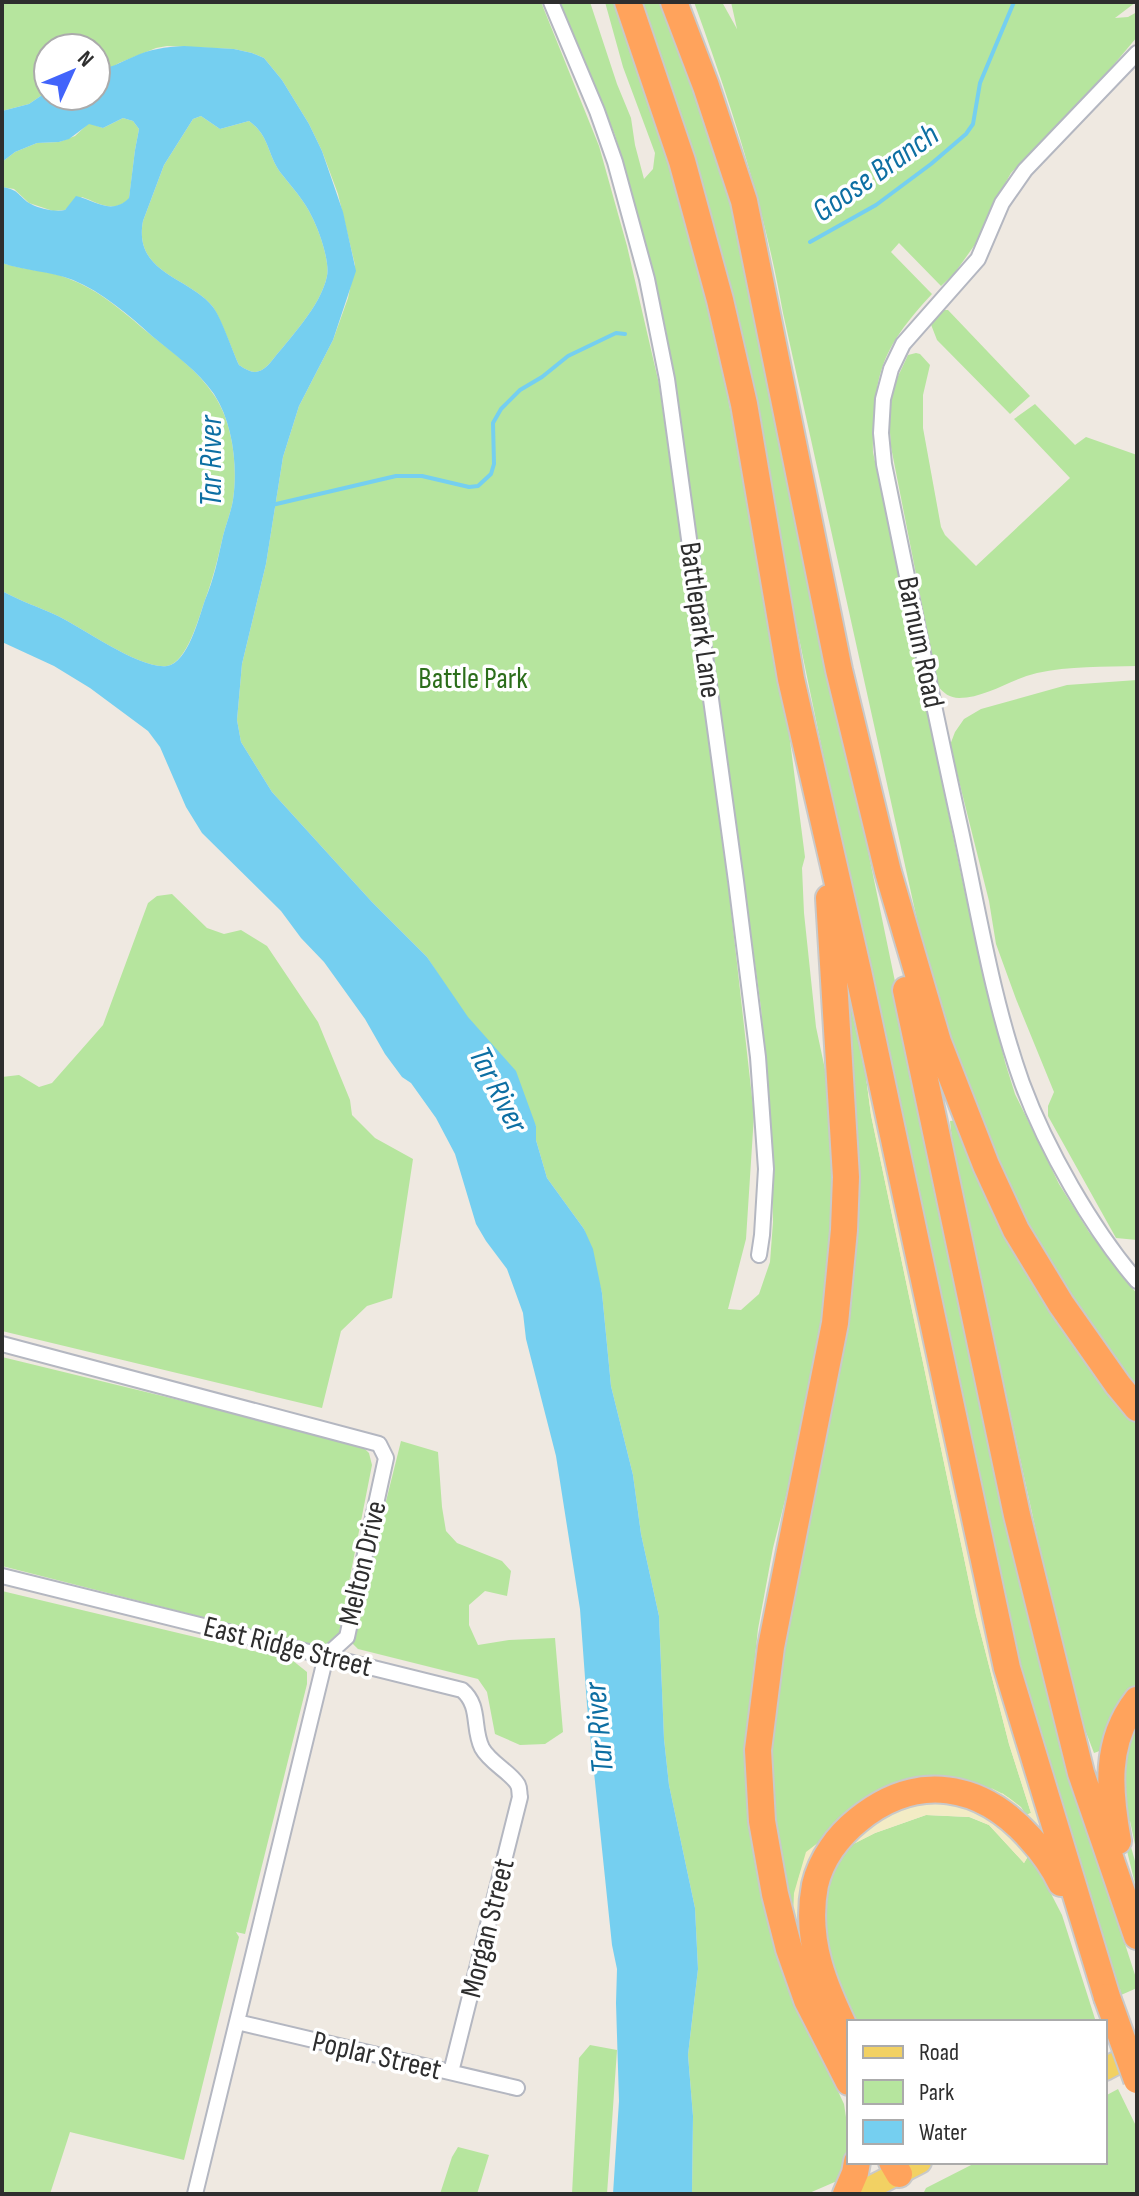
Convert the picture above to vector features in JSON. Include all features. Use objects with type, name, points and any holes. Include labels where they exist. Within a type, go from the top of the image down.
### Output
[{"type":"highway","points":[[628,2],[682,161],[720,300],[744,404],[791,679],[824,818],[1007,1668],[1104,1989]]},
{"type":"highway","points":[[674,2],[744,201],[839,670],[888,872],[938,1042],[986,1165],[1016,1230],[1061,1304],[1137,1408]]},
{"type":"highway","points":[[824,818],[846,1177],[844,1230],[835,1323],[771,1647],[758,1750],[762,1821],[789,1949],[807,2000],[847,2078]]},
{"type":"highway","points":[[888,872],[891,914],[1017,1515],[1081,1773],[1132,1924]]},
{"type":"highway","points":[[1132,1924],[1111,1802],[1111,1762],[1119,1729],[1137,1700]]},
{"type":"highway","points":[[847,2032],[820,1971],[815,1951],[813,1913],[816,1882],[822,1864],[846,1831],[866,1814],[907,1793],[937,1789],[969,1794],[993,1805],[1014,1820],[1054,1867],[1137,2080]]},
{"type":"highway","points":[[846,2194],[857,2164]]},
{"type":"main road","points":[[1107,2068],[1137,2052]]},
{"type":"main road","points":[[858,2194],[906,2165]]},
{"type":"street","name":"Battlepark Lane","points":[[551,2],[615,162],[647,279],[667,379],[758,1057],[766,1169],[759,1255]]},
{"type":"street","name":"Barnum Road","points":[[1137,53],[1025,170],[1002,203],[978,259],[903,344],[891,369],[883,399],[881,433],[884,464],[937,721],[1002,1018],[1023,1084],[1044,1135],[1099,1229],[1137,1281]]},
{"type":"street","name":"Melton Drive","points":[[2,1344],[379,1444],[386,1458],[347,1637],[326,1656],[195,2194]]},
{"type":"street","name":"East Ridge Street","points":[[2,1576],[462,1690],[470,1696],[475,1708],[482,1748],[518,1784]]},
{"type":"street","name":"Morgan Street","points":[[451,2072],[520,1797],[518,1784]]},
{"type":"street","name":"Poplar Street","points":[[237,2022],[517,2088]]},
{"type":"green space","name":"Battle Park","points":[[2,2],[541,2],[599,146],[627,246],[659,384],[729,892],[754,1115],[746,1239],[728,1309],[741,1310],[759,1294],[770,1262],[773,1222],[770,1115],[761,1008],[694,515],[666,330],[633,199],[615,135],[559,2],[590,2],[631,118],[644,179],[653,169],[655,153],[623,67],[605,2],[618,2],[649,83],[709,302],[780,663],[805,857],[802,868],[804,913],[816,1027],[833,1107],[836,1263],[773,1548],[758,1629],[749,1713],[753,1753],[804,2019],[844,2104],[847,2124],[849,2165],[844,2178],[807,2194],[692,2194],[693,2116],[688,2055],[698,1969],[695,1908],[669,1785],[659,1616],[641,1534],[633,1475],[611,1386],[602,1293],[584,1229],[547,1178],[536,1140],[536,1126],[427,957],[372,902],[272,792],[241,742],[237,720],[242,664],[266,564],[283,457],[299,406],[333,340],[348,298],[355,265],[338,194],[322,151],[282,80],[264,58],[234,49],[167,46],[112,67],[112,32],[32,32],[32,102],[2,111]]},
{"type":"green space","points":[[639,2],[667,2],[717,153],[734,221],[943,1214],[1101,1870],[1137,1981],[1137,1988],[1121,1995],[1120,1989],[1115,1989],[1027,1709],[963,1429],[777,532]]},
{"type":"green space","points":[[694,2],[722,2],[737,29],[731,2],[1136,2],[1115,18],[1128,17],[1137,12],[1137,37],[1011,173],[995,201],[981,236],[954,274],[941,286],[899,243],[891,252],[932,294],[901,332],[883,366],[875,403],[873,452],[965,893],[1005,1062],[1015,1094],[1059,1184],[1089,1232],[1137,1294],[1137,1397],[1004,1193],[931,983],[766,234],[733,117]]},
{"type":"green space","points":[[201,116],[220,129],[249,121],[256,126],[280,172],[309,211],[325,255],[328,270],[318,299],[286,344],[259,371],[239,365],[213,307],[155,264],[146,253],[142,239],[143,221],[164,165],[193,119]]},
{"type":"green space","points":[[123,118],[133,121],[139,129],[129,199],[123,203],[112,207],[82,197],[65,210],[53,211],[29,203],[14,189],[2,187],[2,162],[15,152],[37,143],[59,142],[75,136],[89,123],[103,128]]},
{"type":"green space","points":[[2,263],[59,275],[102,296],[193,370],[208,386],[226,419],[234,460],[232,504],[196,628],[181,657],[167,666],[143,662],[58,616],[2,591]]},
{"type":"green space","points":[[941,310],[948,310],[1030,396],[1010,414],[937,340],[930,322]]},
{"type":"green space","points":[[916,353],[930,365],[923,395],[923,428],[941,527],[976,566],[1070,478],[1014,419],[1035,404],[1075,445],[1086,437],[1137,455],[1137,666],[1049,671],[969,697],[953,697],[938,686],[891,447],[889,418],[893,387],[908,355]]},
{"type":"green space","points":[[1137,680],[1137,1240],[1116,1238],[1048,1116],[1048,1106],[1054,1092],[996,944],[989,901],[950,745],[964,719],[981,709],[1067,685]]},
{"type":"green space","points":[[172,894],[207,928],[224,934],[241,930],[267,946],[318,1022],[350,1100],[352,1115],[375,1138],[413,1159],[392,1298],[367,1306],[341,1331],[322,1408],[2,1331],[2,1077],[19,1075],[39,1087],[52,1083],[103,1025],[148,903],[157,896]]},
{"type":"green space","points":[[845,980],[976,1615],[1009,1744],[1031,1813],[1026,1815],[1021,1807],[1002,1793],[1006,1806],[988,1795],[828,1836],[811,1852],[801,1871],[793,1916],[787,1908],[769,1777],[771,1711],[836,1353]]},
{"type":"green space","points":[[958,1120],[1137,1418],[1137,1688],[1105,1749],[1094,1753],[1058,1631],[954,1158],[950,1121]]},
{"type":"green space","points":[[2,1357],[360,1444],[369,1453],[372,1465],[339,1633],[327,1649],[2,1566]]},
{"type":"green space","points":[[401,1441],[438,1452],[446,1531],[457,1543],[502,1561],[511,1571],[507,1596],[485,1591],[469,1605],[469,1625],[478,1645],[555,1638],[563,1732],[545,1744],[520,1745],[495,1734],[487,1692],[478,1679],[358,1649],[351,1642]]},
{"type":"green space","points":[[2,1591],[292,1660],[307,1672],[307,1684],[245,1934],[236,1932],[239,1937],[184,2160],[70,2132],[50,2194],[2,2194]]},
{"type":"green space","points":[[1137,1715],[1137,1854],[1130,1821],[1125,1826],[1137,1868],[1137,1892],[1119,1818],[1119,1755]]},
{"type":"green space","points":[[926,1815],[969,1817],[989,1825],[1024,1863],[1030,1853],[1062,1915],[1095,2020],[848,2020],[834,1989],[819,1910],[837,1852],[875,1833]]},
{"type":"green space","points":[[590,2045],[617,2050],[607,2194],[572,2194],[579,2058]]},
{"type":"green space","points":[[1118,2089],[1137,2128],[1137,2194],[923,2194],[926,2188],[973,2164],[1107,2164],[1107,2095]]},
{"type":"green space","points":[[458,2147],[489,2155],[477,2194],[440,2194]]},
{"type":"sand","points":[[866,1077],[984,1618],[1041,1822],[1027,1827],[991,1788],[1010,1799],[1026,1815],[1031,1813],[1009,1744],[976,1615],[871,1115]]},
{"type":"sand","points":[[954,1158],[1048,1586],[1084,1727],[1058,1653]]},
{"type":"sand","points":[[933,1797],[978,1807],[1030,1853],[1024,1863],[989,1825],[970,1817],[926,1815],[875,1833],[838,1852],[863,1822]]},
{"type":"sand","points":[[819,1842],[813,1863],[806,1973],[793,1916],[794,1893],[806,1852]]},
{"type":"water","name":"Tar River","points":[[184,46],[234,49],[264,58],[282,80],[309,124],[343,212],[356,271],[333,340],[299,406],[283,457],[266,564],[242,664],[237,720],[241,742],[272,792],[372,902],[427,957],[468,1017],[516,1071],[536,1126],[536,1140],[547,1178],[584,1229],[593,1249],[602,1293],[611,1386],[633,1475],[641,1534],[659,1616],[669,1785],[695,1908],[698,1969],[688,2055],[693,2116],[692,2194],[613,2194],[619,2101],[617,1969],[587,1705],[580,1609],[556,1456],[526,1339],[523,1313],[507,1269],[476,1224],[455,1154],[436,1118],[385,1054],[365,1019],[324,962],[281,911],[202,833],[186,807],[160,747],[148,731],[54,666],[2,642],[2,591],[58,616],[143,662],[167,666],[174,663],[187,648],[196,628],[232,504],[235,474],[230,432],[214,394],[201,378],[125,312],[94,291],[64,277],[2,263],[2,187],[43,209],[65,210],[76,196],[116,206],[129,198],[139,129],[133,121],[123,118],[103,128],[89,124],[69,139],[37,143],[15,152],[2,162],[2,111],[32,102],[32,112],[112,112],[112,67],[152,50]],"holes":[[[201,116],[220,129],[249,121],[256,126],[280,172],[309,211],[321,238],[327,263],[324,287],[311,310],[270,363],[255,372],[239,365],[213,307],[155,264],[146,253],[142,239],[143,221],[164,165],[193,119]]]},
{"type":"waterway","name":"Goose Branch","points":[[810,242],[876,205],[966,134],[973,124],[980,83],[1014,2]]},
{"type":"waterway","name":"Goose Branch","points":[[272,505],[396,476],[422,476],[469,487],[478,486],[491,474],[494,464],[493,423],[501,409],[520,390],[568,356],[616,333],[625,334]]}]
